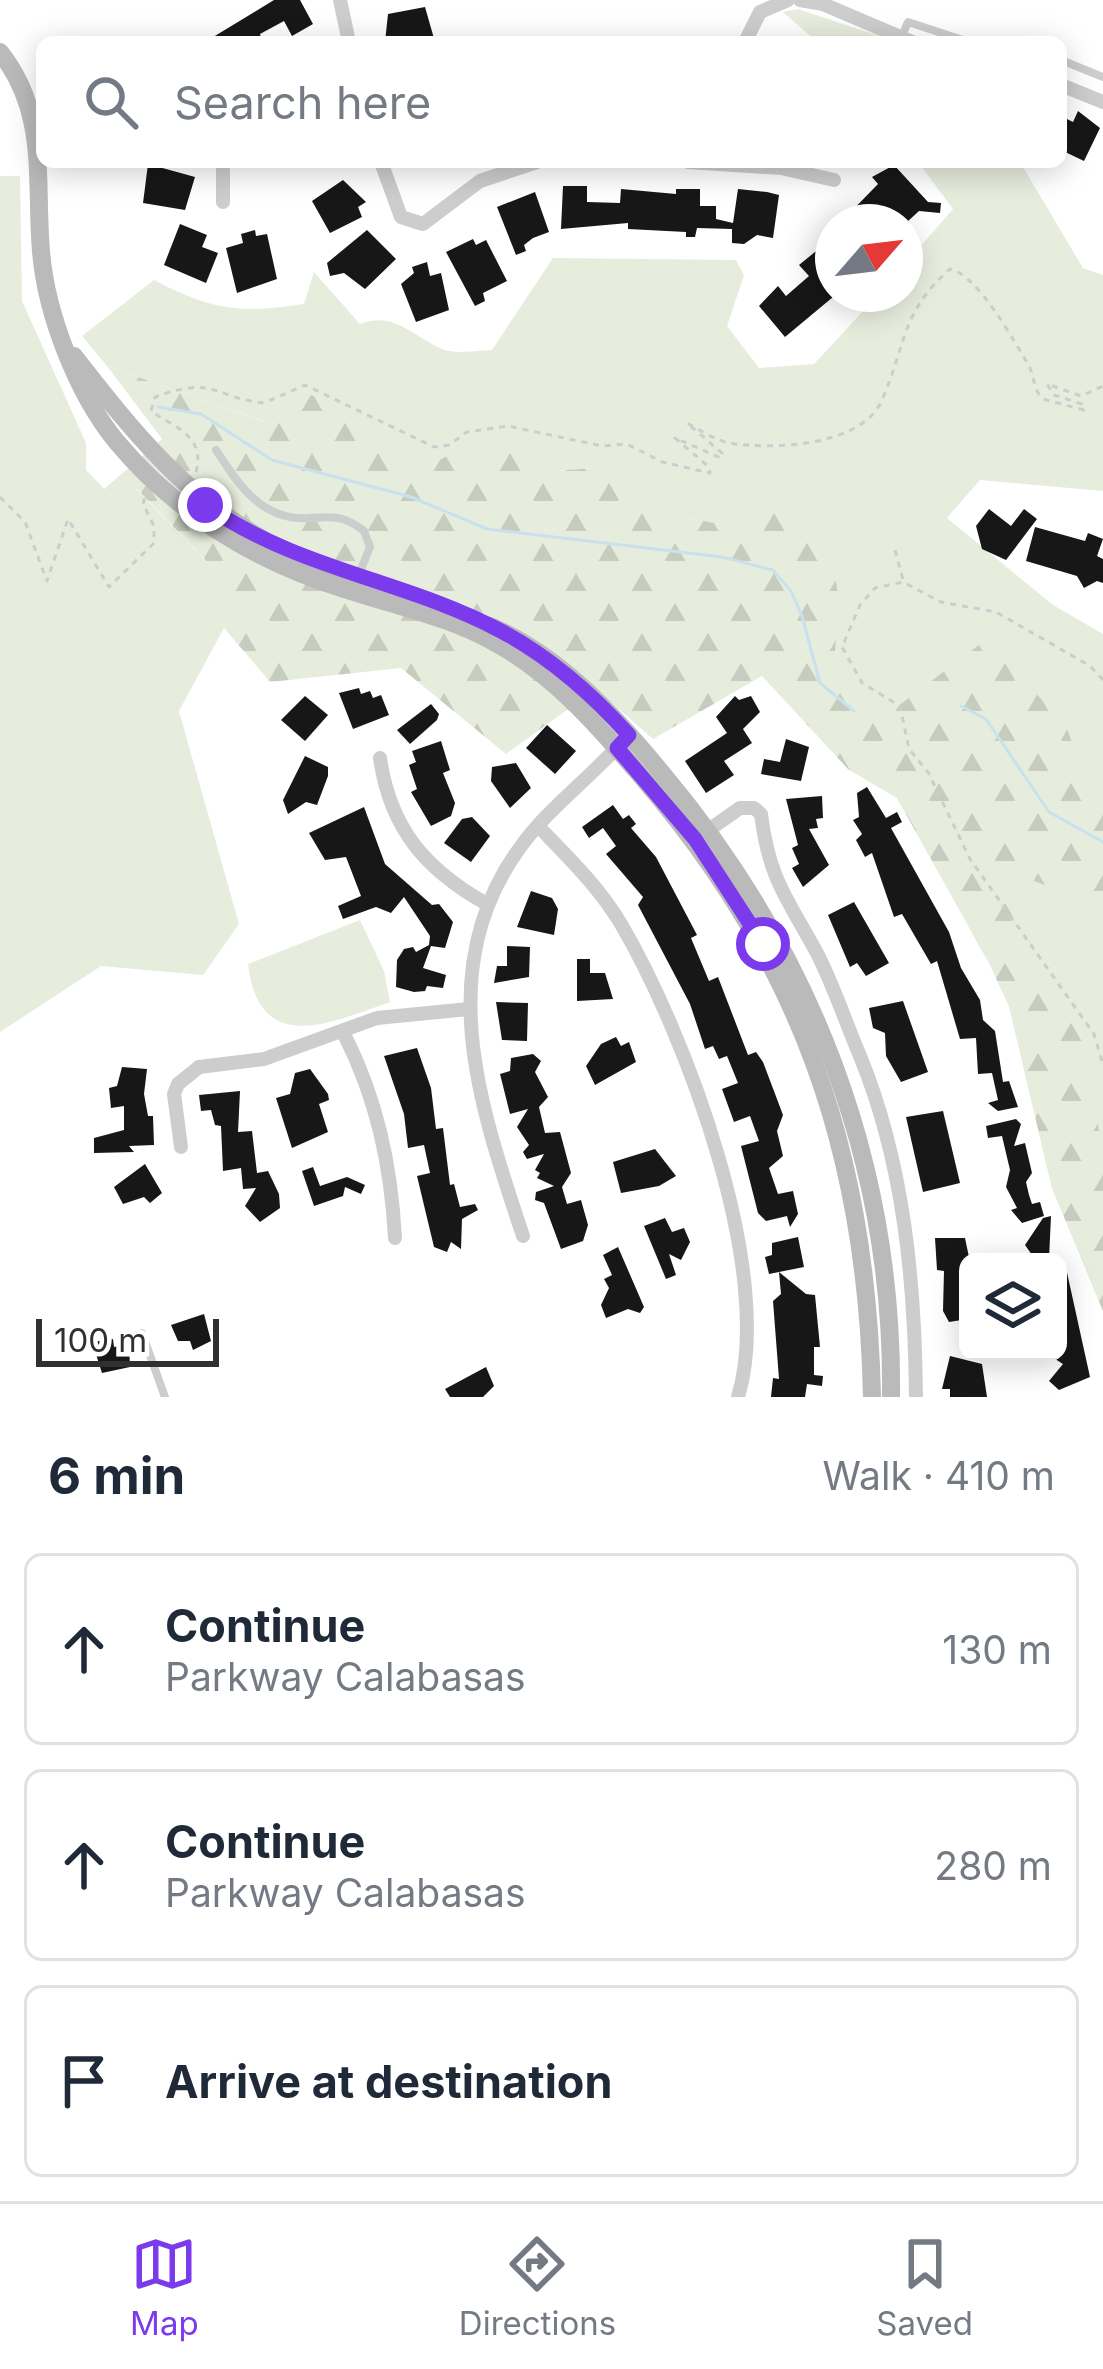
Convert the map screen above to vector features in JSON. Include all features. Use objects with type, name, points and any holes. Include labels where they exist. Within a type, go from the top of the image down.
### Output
[{"type":"street","points":[[340,0],[345,36]]},
{"type":"street","points":[[749,36],[760,12],[788,0]]},
{"type":"street","points":[[800,0],[823,4],[898,36]]},
{"type":"street","points":[[0,52],[28,99],[36,131]]},
{"type":"street","points":[[1067,87],[1103,102]]},
{"type":"street","points":[[40,168],[41,252],[55,315],[70,352],[108,416],[172,486],[224,537],[290,570],[449,621],[495,642],[541,673],[623,741]]},
{"type":"street","points":[[223,168],[223,202]]},
{"type":"street","points":[[383,168],[401,217],[423,224],[479,181],[519,168]]},
{"type":"street","points":[[773,168],[834,180]]},
{"type":"street","points":[[172,486],[237,527],[357,578],[500,630],[553,664],[702,834],[800,978],[854,1117],[881,1234],[891,1397]]},
{"type":"street","points":[[523,1236],[480,1085],[469,1009],[472,947],[485,903],[538,826],[623,741]]},
{"type":"street","points":[[380,758],[388,800],[408,840],[445,880],[485,903]]},
{"type":"street","points":[[702,834],[740,808],[754,808],[761,814],[764,854],[774,882],[820,960],[863,1063],[904,1223],[913,1287],[916,1397]]},
{"type":"street","points":[[538,826],[620,922],[669,1020],[716,1138],[746,1298],[748,1342],[738,1397]]},
{"type":"street","points":[[702,834],[763,944],[828,1097],[848,1166],[867,1273],[872,1397]]},
{"type":"street","points":[[181,1147],[174,1094],[185,1076],[200,1067],[264,1059],[344,1034],[377,1018],[469,1009]]},
{"type":"street","points":[[344,1034],[379,1117],[392,1187],[395,1238]]},
{"type":"lane","points":[[907,36],[908,22],[951,36]]},
{"type":"lane","points":[[1067,62],[1103,76]]},
{"type":"lane","points":[[216,450],[242,490],[264,508],[311,518],[333,514],[364,531],[370,547],[357,578]]},
{"type":"lane","points":[[142,1333],[165,1397]]},
{"type":"path","points":[[0,497],[25,522],[46,581],[68,519],[109,586],[152,548],[155,532],[142,500],[191,481],[199,467],[189,434],[151,411],[155,397],[194,384],[212,384],[264,403],[305,385],[434,447],[449,446],[467,432],[508,426],[602,446],[627,444],[662,462],[710,473],[710,467],[675,438],[721,458],[722,453],[687,423],[722,441],[783,448],[818,442],[875,412],[914,311],[950,269],[970,279],[1001,317],[1043,399],[1084,410],[1082,404],[1054,395],[1047,384],[1081,396],[1103,386]]},
{"type":"path","points":[[895,550],[903,582]]},
{"type":"path","points":[[1103,680],[1090,666],[996,612],[941,602],[903,582],[875,588],[860,605],[842,647],[850,667],[870,689],[900,706],[909,748],[928,772],[970,860],[1094,1034],[1103,1065]]},
{"type":"green space","points":[[798,9],[879,36],[810,36],[783,12]]},
{"type":"green space","points":[[922,168],[1024,168],[1083,268],[1103,275],[1103,491],[980,480],[947,518],[1053,605],[1103,634],[1103,1311],[1052,1188],[1009,1006],[897,798],[848,769],[741,528],[672,515],[608,467],[554,471],[476,441],[430,465],[267,422],[107,366],[82,336],[154,280],[210,303],[261,309],[304,304],[314,272],[360,324],[393,323],[448,351],[492,350],[553,258],[736,260],[744,275],[727,326],[759,368],[814,364],[862,312],[923,312],[923,243],[953,209]]},
{"type":"green space","points":[[0,176],[20,176],[22,301],[86,443],[86,470],[113,498],[136,489],[224,579],[224,628],[179,711],[239,924],[203,975],[101,966],[0,1032]]},
{"type":"green space","points":[[107,366],[266,422],[311,395],[392,433],[406,458],[430,465],[475,441],[544,456],[554,471],[608,467],[672,515],[741,528],[778,487],[828,534],[839,601],[835,652],[889,713],[983,642],[1064,721],[1082,769],[1103,786],[1103,918],[1096,905],[1014,873],[1012,931],[1087,1040],[1103,1162],[1103,1311],[1052,1188],[1009,1006],[897,798],[848,769],[762,676],[653,739],[596,689],[506,754],[401,668],[270,682],[224,628],[224,579],[137,489],[113,498],[104,489],[162,439]]},
{"type":"green space","points":[[360,920],[384,971],[390,1002],[301,1026],[266,1012],[255,993],[248,964]]},
{"type":"building","points":[[274,0],[300,0],[313,24],[292,36],[284,21],[260,36],[215,36]]},
{"type":"building","points":[[425,7],[433,36],[386,36],[388,14]]},
{"type":"building","points":[[1078,111],[1100,128],[1084,161],[1067,153],[1067,119],[1073,122]]},
{"type":"building","points":[[147,168],[195,177],[185,210],[143,203]]},
{"type":"building","points":[[897,168],[928,202],[941,203],[940,213],[923,211],[923,204],[859,204],[878,184],[872,177]]},
{"type":"building","points":[[343,180],[366,202],[358,207],[362,217],[330,233],[312,201]]},
{"type":"building","points":[[563,186],[587,186],[587,202],[620,203],[621,189],[676,194],[676,189],[700,189],[700,206],[716,206],[716,219],[733,223],[738,189],[767,192],[779,195],[773,238],[757,235],[744,244],[732,243],[732,229],[697,228],[695,237],[686,237],[686,232],[628,229],[628,223],[561,229]]},
{"type":"building","points":[[535,192],[549,232],[533,238],[524,245],[526,251],[516,255],[497,207]]},
{"type":"building","points":[[180,224],[207,235],[202,247],[218,253],[206,283],[164,265]]},
{"type":"building","points":[[255,230],[256,236],[267,234],[277,279],[237,293],[226,248],[243,243],[241,234]]},
{"type":"building","points":[[367,230],[396,259],[365,289],[344,273],[330,276],[327,263]]},
{"type":"building","points":[[473,239],[476,245],[486,240],[507,281],[483,293],[485,301],[475,306],[446,252]]},
{"type":"building","points":[[815,252],[815,312],[785,337],[759,306],[778,286],[786,296],[809,276],[799,265]]},
{"type":"building","points":[[427,262],[430,276],[441,273],[449,310],[416,322],[401,284],[414,273],[412,267]]},
{"type":"building","points":[[989,509],[1011,526],[1024,509],[1037,519],[1006,560],[982,549],[976,526]]},
{"type":"building","points":[[1035,527],[1085,541],[1088,533],[1103,539],[1097,556],[1103,559],[1103,583],[1084,588],[1077,576],[1026,561]]},
{"type":"building","points":[[359,688],[361,694],[370,691],[373,698],[381,695],[389,715],[353,729],[339,693]]},
{"type":"building","points":[[305,696],[328,715],[305,741],[281,720]]},
{"type":"building","points":[[735,696],[739,700],[751,696],[760,712],[743,729],[752,743],[724,761],[734,775],[706,793],[685,761],[727,733],[716,717]]},
{"type":"building","points":[[431,704],[439,714],[437,720],[410,744],[397,730]]},
{"type":"building","points":[[547,725],[576,751],[555,774],[526,748]]},
{"type":"building","points":[[786,739],[809,747],[801,781],[761,774],[764,759],[780,762]]},
{"type":"building","points":[[441,741],[450,770],[443,773],[455,803],[451,816],[431,826],[411,792],[417,789],[409,765],[416,762],[412,751]]},
{"type":"building","points":[[305,756],[328,767],[328,776],[317,805],[306,802],[288,814],[283,800]]},
{"type":"building","points":[[516,763],[531,788],[510,808],[491,781],[492,767]]},
{"type":"building","points":[[867,787],[886,818],[897,812],[902,822],[891,828],[949,932],[961,968],[980,1000],[983,1020],[995,1031],[1003,1082],[1009,1081],[1018,1107],[998,1111],[988,1103],[998,1100],[992,1073],[978,1074],[976,1038],[960,1039],[937,961],[931,964],[902,914],[894,917],[872,853],[865,857],[856,840],[862,834],[853,820],[859,817],[857,793]]},
{"type":"building","points":[[822,796],[823,818],[816,819],[818,828],[809,829],[829,865],[803,887],[792,868],[799,864],[792,848],[798,845],[786,799]]},
{"type":"building","points":[[613,805],[623,819],[629,815],[636,824],[631,828],[656,857],[697,935],[691,938],[709,981],[718,977],[748,1055],[756,1052],[763,1062],[783,1115],[777,1131],[783,1156],[769,1168],[778,1194],[793,1191],[798,1214],[790,1227],[787,1216],[766,1221],[758,1213],[741,1146],[759,1141],[750,1116],[734,1122],[722,1089],[738,1083],[727,1056],[719,1059],[713,1046],[705,1049],[690,1004],[638,905],[643,897],[606,854],[616,846],[603,828],[589,838],[582,827]]},
{"type":"building","points":[[364,807],[385,864],[432,905],[439,904],[453,922],[445,948],[431,946],[423,968],[446,975],[443,988],[427,986],[425,991],[414,992],[396,987],[397,960],[404,949],[413,947],[416,952],[429,945],[430,936],[404,897],[391,913],[376,907],[343,919],[338,906],[361,896],[346,857],[325,860],[309,833]]},
{"type":"building","points":[[472,817],[490,836],[471,862],[444,843],[462,819]]},
{"type":"building","points":[[531,891],[552,898],[558,909],[554,935],[517,927]]},
{"type":"building","points":[[854,902],[889,963],[866,976],[857,963],[850,967],[828,915]]},
{"type":"building","points":[[507,946],[530,947],[529,977],[494,983],[497,966],[507,966]]},
{"type":"building","points":[[577,959],[590,959],[590,973],[605,973],[613,999],[577,1001]]},
{"type":"building","points":[[903,1001],[928,1072],[901,1082],[886,1056],[885,1033],[873,1028],[869,1008]]},
{"type":"building","points":[[496,1002],[528,1003],[527,1041],[502,1040]]},
{"type":"building","points":[[616,1037],[621,1046],[629,1042],[636,1062],[595,1085],[586,1066],[601,1044]]},
{"type":"building","points":[[417,1048],[431,1088],[436,1129],[443,1128],[450,1185],[454,1184],[460,1207],[475,1204],[478,1210],[462,1219],[461,1249],[451,1242],[447,1252],[434,1247],[417,1176],[430,1173],[424,1145],[408,1148],[404,1114],[384,1056]]},
{"type":"building","points":[[533,1054],[541,1061],[535,1072],[548,1097],[539,1107],[545,1133],[560,1132],[571,1173],[562,1187],[567,1204],[581,1200],[588,1225],[583,1241],[561,1249],[544,1203],[535,1200],[536,1192],[554,1186],[537,1178],[540,1173],[535,1170],[544,1154],[527,1159],[523,1152],[529,1145],[517,1127],[528,1109],[510,1114],[500,1074],[510,1071],[511,1058]]},
{"type":"building","points":[[122,1067],[147,1069],[144,1094],[148,1116],[153,1116],[154,1145],[129,1146],[134,1152],[94,1153],[94,1138],[124,1130],[124,1106],[111,1108],[109,1088],[117,1086]]},
{"type":"building","points":[[310,1069],[328,1094],[329,1100],[319,1104],[328,1132],[292,1148],[276,1098],[290,1094],[295,1073]]},
{"type":"building","points":[[240,1091],[238,1132],[252,1131],[257,1173],[268,1171],[279,1194],[280,1208],[260,1222],[245,1206],[256,1188],[243,1189],[241,1168],[223,1171],[221,1126],[215,1125],[211,1110],[201,1111],[199,1095]]},
{"type":"building","points":[[943,1111],[960,1183],[923,1192],[906,1117]]},
{"type":"building","points":[[1016,1119],[1021,1124],[1014,1146],[1025,1143],[1032,1173],[1026,1182],[1029,1195],[1032,1204],[1040,1202],[1044,1216],[1022,1223],[1011,1210],[1017,1208],[1006,1187],[1010,1170],[1002,1136],[988,1138],[986,1126]]},
{"type":"building","points":[[655,1149],[676,1176],[659,1186],[621,1193],[613,1162]]},
{"type":"building","points":[[145,1164],[162,1193],[150,1203],[144,1197],[123,1204],[114,1187]]},
{"type":"building","points":[[313,1167],[320,1186],[347,1177],[365,1185],[361,1194],[345,1187],[343,1196],[314,1206],[302,1171]]},
{"type":"building","points":[[1051,1216],[1049,1253],[1031,1253],[1025,1245],[1043,1218]]},
{"type":"building","points":[[665,1218],[672,1232],[684,1228],[690,1242],[681,1260],[669,1254],[676,1275],[666,1279],[644,1226]]},
{"type":"building","points":[[798,1237],[804,1267],[769,1274],[765,1257],[772,1255],[772,1243]]},
{"type":"building","points":[[935,1238],[965,1238],[968,1253],[959,1253],[959,1320],[949,1322],[943,1311],[944,1271],[937,1270]]},
{"type":"building","points":[[618,1247],[644,1307],[640,1313],[628,1309],[606,1318],[601,1305],[609,1288],[604,1279],[612,1275],[603,1255]]},
{"type":"building","points":[[779,1272],[806,1294],[815,1295],[820,1347],[814,1347],[814,1375],[823,1376],[822,1386],[807,1384],[805,1397],[771,1397],[773,1378],[779,1379],[773,1301],[781,1294]]},
{"type":"building","points":[[1067,1273],[1090,1377],[1059,1390],[1049,1381],[1063,1364],[1058,1361],[1067,1361]]},
{"type":"building","points":[[204,1314],[211,1341],[193,1350],[190,1341],[178,1341],[171,1325]]},
{"type":"building","points":[[113,1339],[114,1347],[129,1344],[130,1367],[102,1373],[92,1342]]},
{"type":"building","points":[[950,1356],[982,1364],[987,1397],[950,1397],[950,1389],[942,1389]]},
{"type":"building","points":[[486,1367],[494,1386],[483,1397],[450,1397],[445,1389]]},
{"type":"waterway","points":[[158,407],[201,414],[272,460],[411,497],[487,529],[722,557],[773,570],[791,591],[802,616],[820,683],[854,711]]},
{"type":"waterway","points":[[961,706],[986,719],[1049,812],[1103,842]]},
{"type":"route","points":[[205,505],[237,527],[315,564],[500,630],[553,664],[598,700],[629,735],[617,748],[695,839],[763,944]]}]
